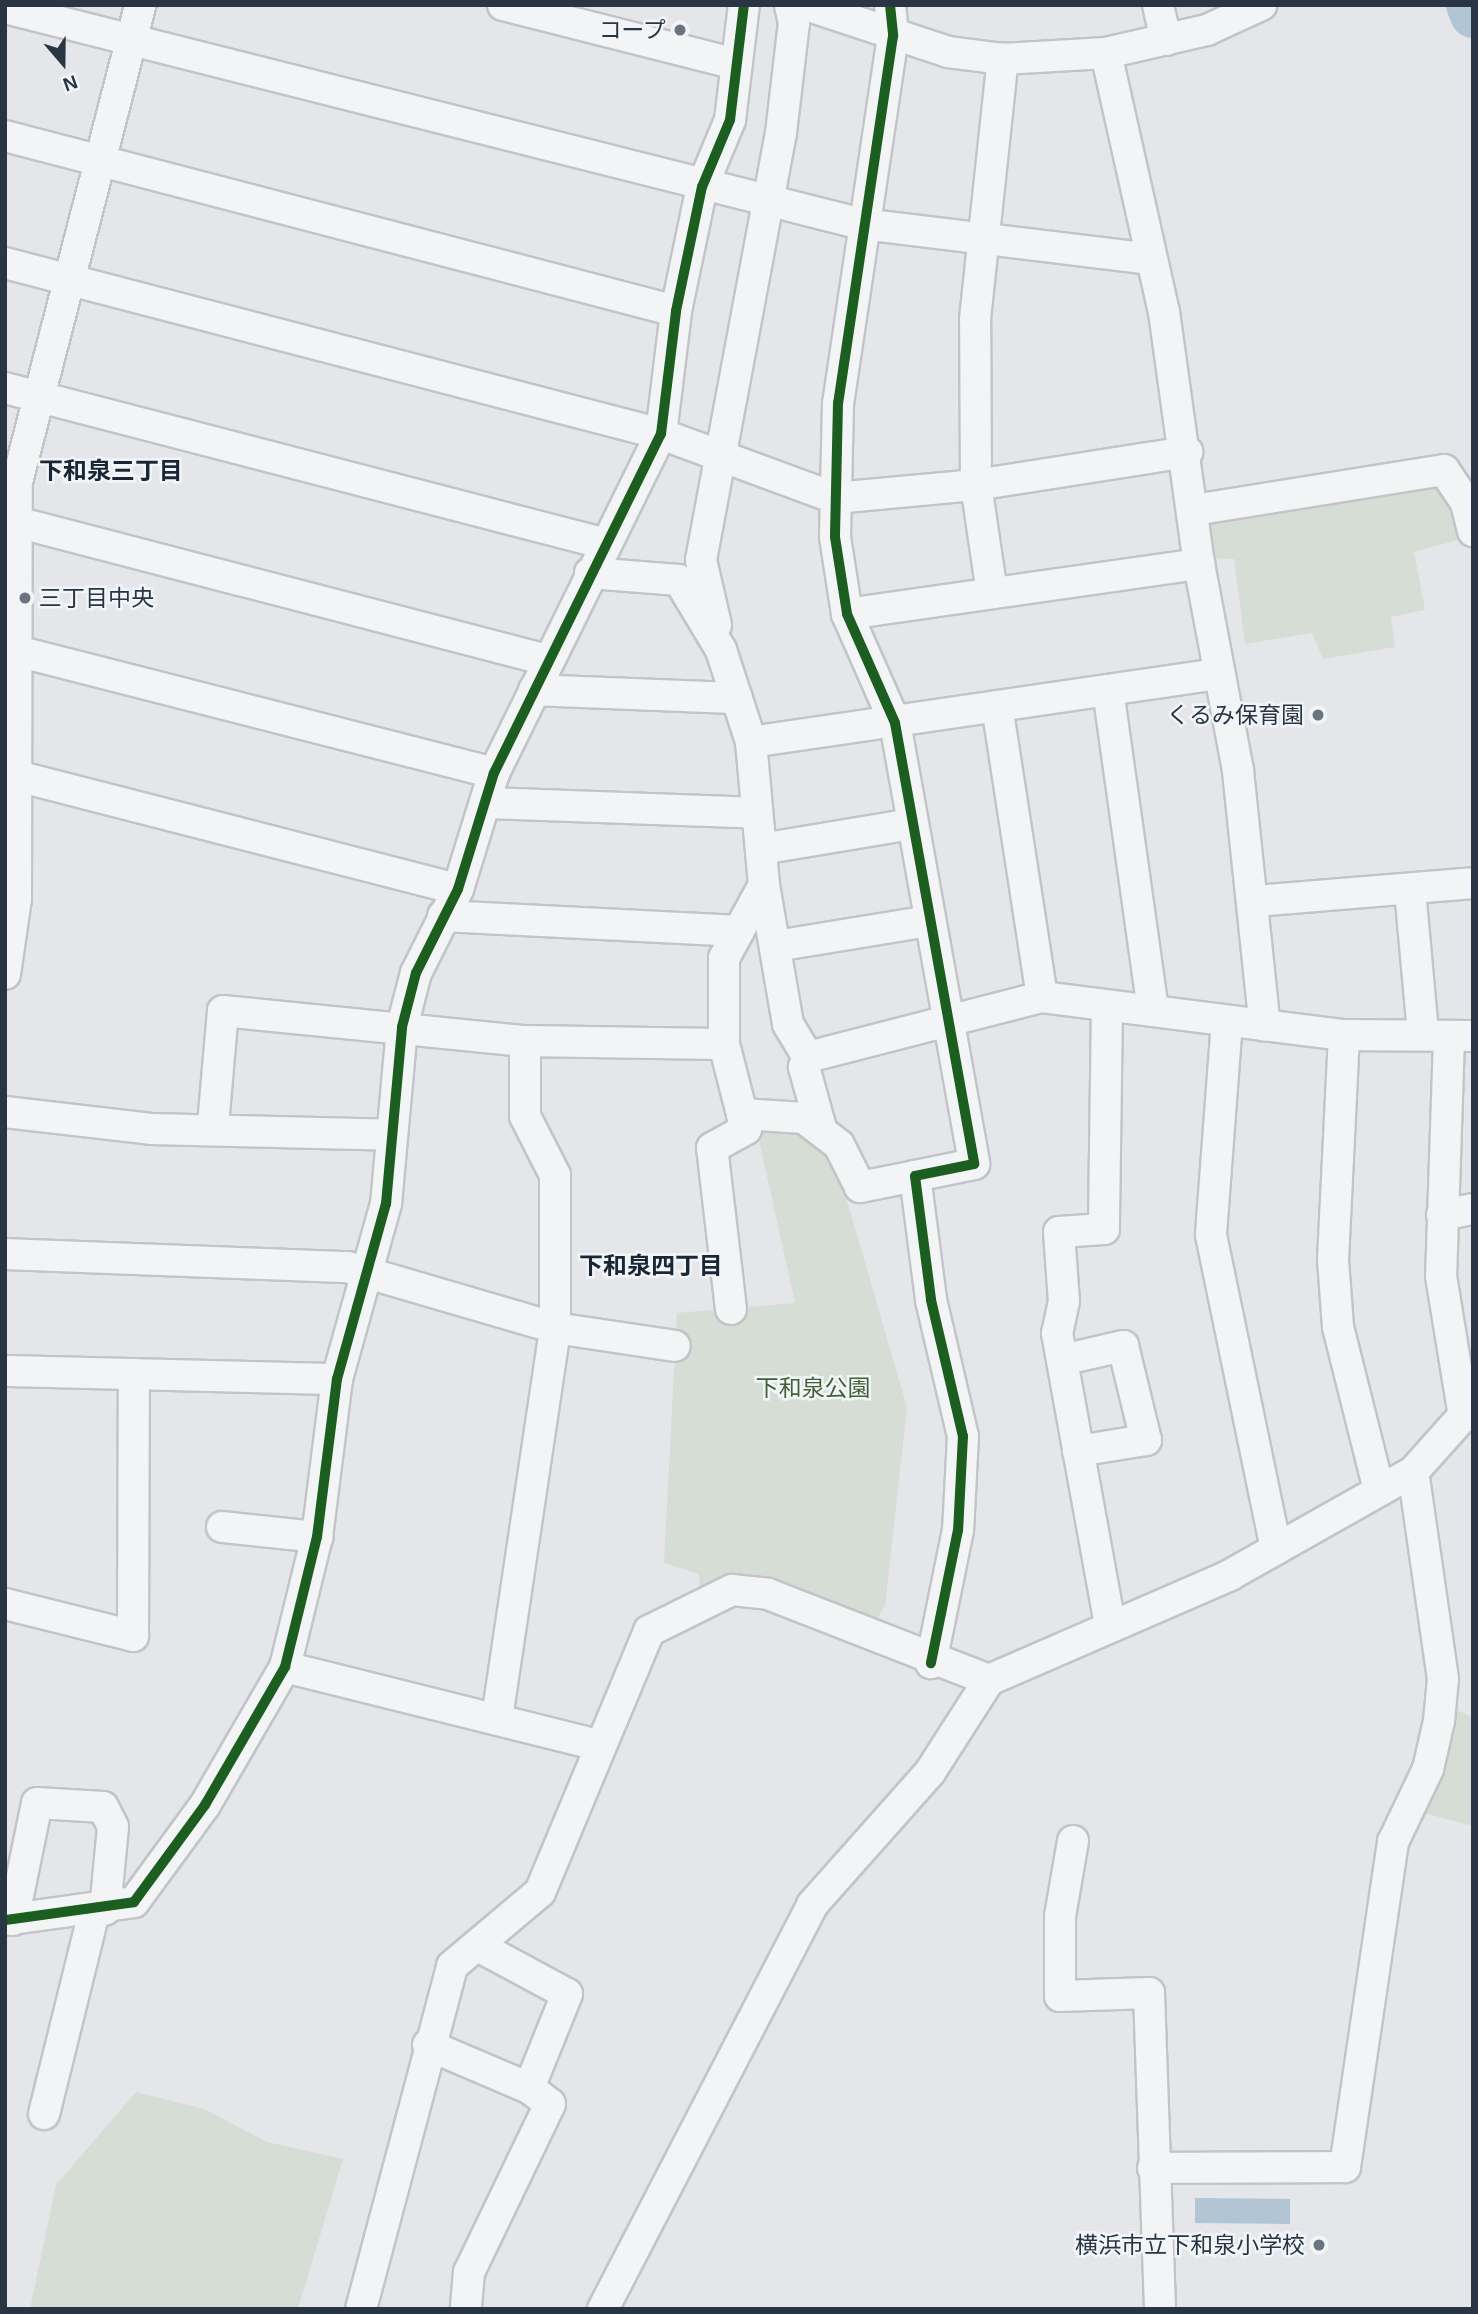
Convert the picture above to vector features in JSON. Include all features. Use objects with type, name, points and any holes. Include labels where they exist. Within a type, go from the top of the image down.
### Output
[{"type":"street","points":[[5,974],[16,899],[17,776],[11,649],[10,520],[17,482],[140,5]]},
{"type":"street","points":[[503,5],[585,15],[737,64]]},
{"type":"street","points":[[44,2114],[99,1911],[113,1827],[103,1807],[37,1802],[9,1920],[99,1911],[134,1902],[172,1853],[285,1667],[317,1537],[337,1379],[370,1275],[386,1204],[402,1027],[415,973],[458,889],[489,803],[494,773],[547,660],[661,434],[676,311],[702,187],[730,120],[744,5]]},
{"type":"street","points":[[790,5],[794,23],[781,133],[765,202],[717,456],[701,560],[721,650],[751,742],[764,885],[788,1024],[808,1057]]},
{"type":"street","points":[[806,5],[893,36],[1003,59],[1106,53],[1166,40],[1261,5]]},
{"type":"street","points":[[742,1114],[804,1118],[839,1146],[860,1187],[974,1164],[895,723],[847,614],[835,498],[838,403],[862,224],[893,36],[890,5]]},
{"type":"street","points":[[1158,5],[1166,40]]},
{"type":"street","points":[[5,8],[702,187],[862,224],[1151,259]]},
{"type":"street","points":[[1106,53],[1151,259],[1187,452],[1199,564],[1255,901],[1265,1026]]},
{"type":"street","points":[[992,593],[976,485],[975,319],[1003,59]]},
{"type":"street","points":[[5,136],[676,311]]},
{"type":"street","points":[[5,263],[661,434],[835,498],[976,485],[1187,452]]},
{"type":"street","points":[[5,388],[606,544]]},
{"type":"street","points":[[1194,510],[1444,470],[1471,513]]},
{"type":"street","points":[[10,520],[547,660]]},
{"type":"street","points":[[847,614],[1199,564]]},
{"type":"street","points":[[590,573],[679,580],[721,650]]},
{"type":"street","points":[[11,649],[494,773]]},
{"type":"street","points":[[751,742],[1217,674]]},
{"type":"street","points":[[534,690],[737,698]]},
{"type":"street","points":[[1108,690],[1153,1011]]},
{"type":"street","points":[[998,706],[1042,997]]},
{"type":"street","points":[[17,776],[458,889]]},
{"type":"street","points":[[489,803],[757,813]]},
{"type":"street","points":[[761,849],[912,824]]},
{"type":"street","points":[[1255,901],[1473,883]]},
{"type":"street","points":[[731,1309],[712,1148],[747,1129],[724,1044],[720,994],[735,931],[764,885]]},
{"type":"street","points":[[603,2309],[812,1905],[930,1772],[989,1681],[1276,1549],[1413,1472],[1469,1411],[1441,1276],[1448,1036],[1410,890]]},
{"type":"street","points":[[443,916],[735,931]]},
{"type":"street","points":[[776,946],[929,921]]},
{"type":"street","points":[[808,1057],[1042,997],[1344,1035],[1448,1036]]},
{"type":"street","points":[[1107,1006],[1104,1229],[1059,1232],[1062,1360],[1110,1624]]},
{"type":"street","points":[[213,1125],[223,1011],[525,1041],[724,1044]]},
{"type":"street","points":[[1227,1021],[1211,1235],[1276,1549]]},
{"type":"street","points":[[1344,1035],[1334,1259],[1338,1327],[1380,1490]]},
{"type":"street","points":[[496,1718],[555,1328],[555,1175],[525,1116],[525,1041]]},
{"type":"street","points":[[808,1057],[804,1066],[822,1132]]},
{"type":"street","points":[[5,1112],[151,1129],[213,1125],[391,1135]]},
{"type":"street","points":[[915,1176],[931,1300],[963,1436],[958,1530],[931,1662]]},
{"type":"street","points":[[1442,1215],[1473,1209]]},
{"type":"street","points":[[5,1254],[347,1267],[555,1328],[675,1346]]},
{"type":"street","points":[[1062,1360],[1123,1346],[1146,1440],[1078,1451]]},
{"type":"street","points":[[5,1383],[6,1371],[337,1379]]},
{"type":"street","points":[[5,1604],[133,1636],[134,1374]]},
{"type":"street","points":[[1153,2168],[1345,2167],[1393,1842],[1428,1769],[1439,1721],[1443,1679],[1413,1472]]},
{"type":"street","points":[[222,1527],[317,1537]]},
{"type":"street","points":[[361,2309],[428,2045],[452,1966],[478,1947],[540,1892],[649,1630],[732,1590],[768,1594],[931,1662],[989,1681]]},
{"type":"street","points":[[285,1667],[599,1745]]},
{"type":"street","points":[[1073,1842],[1060,1916],[1060,1996],[1149,1993],[1160,2309]]},
{"type":"street","points":[[478,1947],[567,1994],[529,2088]]},
{"type":"street","points":[[428,2045],[529,2088],[551,2104],[469,2272],[466,2309]]},
{"type":"green space","points":[[1433,480],[1446,491],[1461,539],[1414,552],[1425,610],[1391,617],[1395,647],[1323,659],[1312,633],[1245,644],[1234,559],[1207,558],[1200,515]]},
{"type":"green space","name":"下和泉公園","points":[[813,1130],[848,1204],[907,1407],[885,1605],[872,1628],[700,1592],[699,1574],[664,1563],[677,1313],[795,1303],[757,1131]]},
{"type":"green space","points":[[1441,1702],[1473,1718],[1473,1826],[1409,1809]]},
{"type":"green space","points":[[136,2092],[204,2109],[267,2142],[343,2159],[298,2309],[30,2309],[56,2185]]},
{"type":"water","points":[[1195,2198],[1290,2199],[1290,2224],[1195,2223]]},
{"type":"waterway","points":[[1469,5],[1473,15]]},
{"type":"cycle path","points":[[5,1920],[134,1902],[205,1805],[285,1667],[317,1537],[337,1379],[386,1204],[402,1027],[416,973],[458,889],[494,773],[661,434],[676,311],[702,187],[730,120],[744,5]]},
{"type":"cycle path","points":[[890,5],[893,36],[838,403],[835,537],[847,614],[895,723],[974,1164],[915,1176],[931,1300],[963,1436],[958,1530],[931,1663]]},
{"type":"place","name":"コープ","points":[[680,30]]},
{"type":"place","name":"三丁目中央","points":[[25,598]]},
{"type":"place","name":"くるみ保育園","points":[[1318,715]]},
{"type":"place","name":"横浜市立下和泉小学校","points":[[1319,2245]]},
{"type":"district","name":"下和泉三丁目","points":[[111,471]]},
{"type":"district","name":"下和泉四丁目","points":[[651,1266]]}]
